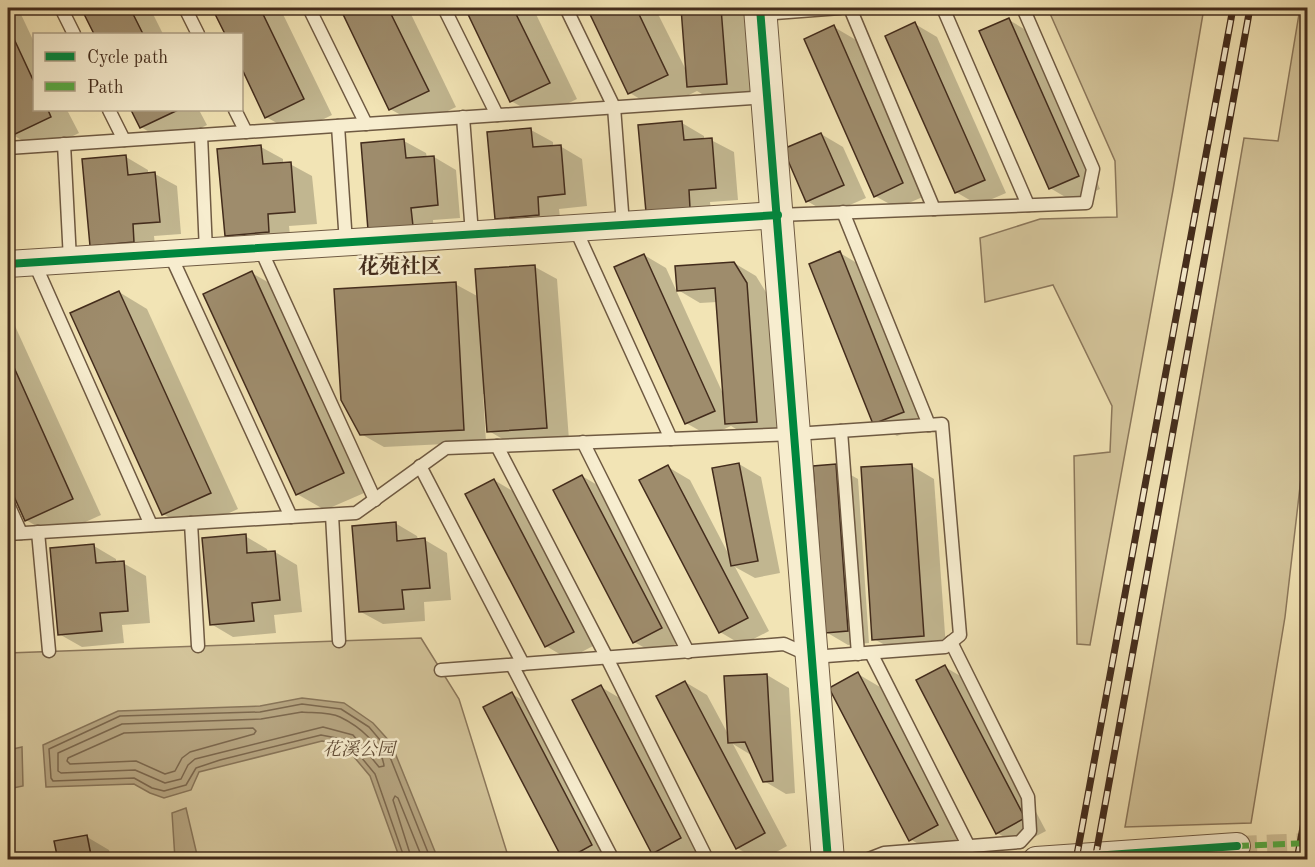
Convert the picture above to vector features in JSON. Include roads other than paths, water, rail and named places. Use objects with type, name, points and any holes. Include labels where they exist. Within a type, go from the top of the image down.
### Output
[{"type":"street","points":[[761,11],[828,860]]},
{"type":"street","points":[[8,264],[778,215]]},
{"type":"street","points":[[1036,860],[1237,846]]},
{"type":"lane","points":[[61,8],[74,33]]},
{"type":"lane","points":[[185,8],[198,33]]},
{"type":"lane","points":[[309,8],[366,124]]},
{"type":"lane","points":[[444,8],[497,115]]},
{"type":"lane","points":[[566,8],[614,107],[623,225]]},
{"type":"lane","points":[[761,11],[840,8]]},
{"type":"lane","points":[[850,8],[934,208]]},
{"type":"lane","points":[[943,8],[1028,205]]},
{"type":"lane","points":[[778,215],[1086,203],[1094,169],[1023,8]]},
{"type":"lane","points":[[8,148],[768,97]]},
{"type":"lane","points":[[110,111],[124,140]]},
{"type":"lane","points":[[236,111],[246,132]]},
{"type":"lane","points":[[463,117],[472,234]]},
{"type":"lane","points":[[338,126],[346,243]]},
{"type":"lane","points":[[201,135],[206,252]]},
{"type":"lane","points":[[64,144],[70,260]]},
{"type":"lane","points":[[843,212],[929,425]]},
{"type":"lane","points":[[575,228],[671,439]]},
{"type":"lane","points":[[260,248],[375,500]]},
{"type":"lane","points":[[170,254],[291,517]]},
{"type":"lane","points":[[34,262],[151,525]]},
{"type":"lane","points":[[8,534],[356,513],[446,448],[795,434],[942,424],[960,635],[945,647],[813,657],[784,644],[441,670]]},
{"type":"lane","points":[[841,431],[858,654]]},
{"type":"lane","points":[[583,442],[688,652]]},
{"type":"lane","points":[[497,446],[607,658],[706,857]]},
{"type":"lane","points":[[420,466],[613,860]]},
{"type":"lane","points":[[8,504],[21,533]]},
{"type":"lane","points":[[332,515],[339,640]]},
{"type":"lane","points":[[191,523],[198,646]]},
{"type":"lane","points":[[38,532],[49,651]]},
{"type":"lane","points":[[867,860],[884,853],[1020,842],[1030,831],[1028,797],[951,642]]},
{"type":"lane","points":[[872,653],[969,847]]},
{"type":"water","points":[[302,698],[344,703],[373,723],[391,743],[438,859],[400,859],[370,776],[344,745],[322,741],[199,772],[191,790],[164,798],[134,784],[46,787],[43,745],[118,711],[260,706]]},
{"type":"water","points":[[22,747],[23,786],[8,789],[8,750]]},
{"type":"water","points":[[186,808],[198,859],[175,859],[172,813]]},
{"type":"tunnel","points":[[1237,846],[1308,843]]},
{"type":"railway","points":[[1076,860],[1233,8]]},
{"type":"railway","points":[[1095,860],[1250,8]]},
{"type":"railway","points":[[1297,860],[1308,800]]},
{"type":"district","name":"花苑社区","points":[[400,267]]},
{"type":"park label","name":"花溪公园","points":[[359,750]]}]
